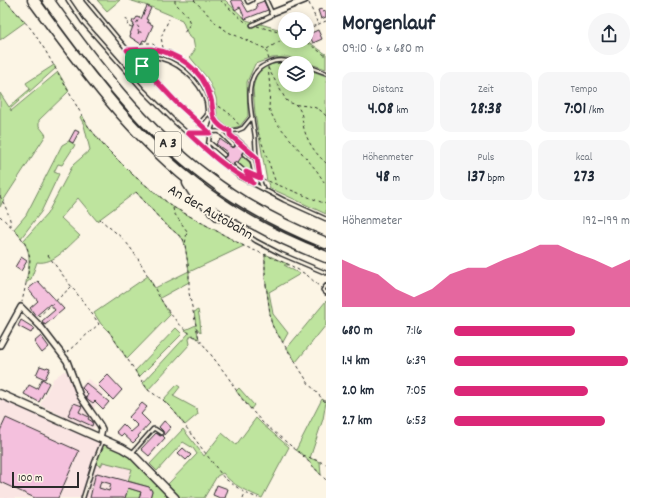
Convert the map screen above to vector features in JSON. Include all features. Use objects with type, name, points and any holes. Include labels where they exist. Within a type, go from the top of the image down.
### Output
[{"type":"highway","name":"A 3","points":[[34,0],[67,47],[113,104],[152,147],[184,176],[218,202],[239,215],[279,237],[326,257]]},
{"type":"highway","name":"A 3","points":[[48,0],[99,68],[124,98],[158,135],[186,160],[207,178],[241,201],[282,224],[326,243]]},
{"type":"highway","points":[[184,176],[192,190],[219,216]]},
{"type":"street","points":[[272,13],[306,0]]},
{"type":"street","points":[[0,345],[21,307],[34,320],[63,355],[70,368],[80,396],[102,429],[102,439]]},
{"type":"street","points":[[0,394],[122,448],[132,454],[175,498]]},
{"type":"lane","points":[[68,0],[77,14],[124,69],[162,110],[211,154],[234,172],[264,190],[326,219]]},
{"type":"lane","points":[[86,0],[127,50],[199,124],[210,133]]},
{"type":"lane","points":[[247,0],[248,2],[252,0]]},
{"type":"lane","points":[[252,24],[271,16],[272,13],[266,0]]},
{"type":"lane","points":[[127,50],[157,50],[164,52],[181,59],[196,71],[206,85],[212,102],[215,119],[210,133],[209,148],[211,154]]},
{"type":"lane","points":[[142,66],[146,60],[153,57],[171,62],[181,67],[193,78],[204,98],[207,112],[206,117],[199,124]]},
{"type":"lane","points":[[264,190],[260,178],[252,117],[250,89],[251,79],[259,68],[270,62],[278,61]]},
{"type":"lane","points":[[314,69],[326,73]]},
{"type":"lane","points":[[207,112],[257,158]]},
{"type":"lane","points":[[188,133],[230,133],[243,128],[252,117]]},
{"type":"lane","points":[[220,132],[233,145]]},
{"type":"lane","points":[[209,142],[224,155]]},
{"type":"lane","points":[[244,154],[252,161],[255,176]]},
{"type":"lane","points":[[236,164],[246,172],[260,178]]},
{"type":"lane","points":[[246,172],[253,183]]},
{"type":"lane","points":[[219,216],[256,241],[326,274]]},
{"type":"lane","points":[[326,286],[323,290],[326,293]]},
{"type":"lane","points":[[132,454],[153,429],[161,433]]},
{"type":"lane","points":[[83,498],[102,439]]},
{"type":"path","name":"An der Autobahn","points":[[5,0],[32,30],[46,50],[88,126],[104,146],[134,175],[173,207],[244,246],[265,254],[302,272],[323,290]]},
{"type":"path","points":[[175,0],[175,3],[185,13],[189,20],[190,24],[184,33]]},
{"type":"path","points":[[194,0],[217,24],[228,32],[266,49],[278,43]]},
{"type":"path","points":[[220,0],[244,21],[278,32]]},
{"type":"path","points":[[306,0],[318,24]]},
{"type":"path","points":[[140,17],[136,24],[138,34],[140,30],[141,33]]},
{"type":"path","points":[[125,19],[129,21],[127,26],[132,28]]},
{"type":"path","points":[[164,52],[161,37],[169,19]]},
{"type":"path","points":[[314,26],[326,21]]},
{"type":"path","points":[[147,46],[142,43],[152,42],[155,44],[157,50]]},
{"type":"path","points":[[314,48],[326,56]]},
{"type":"path","points":[[266,49],[270,62],[268,68],[270,88],[269,109],[275,121],[317,171],[326,185]]},
{"type":"path","points":[[268,68],[286,100],[290,103],[311,106],[322,111],[326,116]]},
{"type":"path","points":[[212,102],[229,113],[243,128]]},
{"type":"path","points":[[294,103],[303,114],[305,130],[310,144],[318,156],[326,163]]},
{"type":"path","points":[[254,130],[260,132],[276,184]]},
{"type":"path","points":[[260,178],[326,204]]},
{"type":"path","points":[[136,192],[162,221],[183,239],[189,271],[189,293],[199,339]]},
{"type":"path","points":[[0,196],[11,219],[11,227]]},
{"type":"path","points":[[173,207],[174,213],[187,231],[185,245]]},
{"type":"path","points":[[0,216],[26,245],[30,260],[21,307]]},
{"type":"path","points":[[100,219],[129,245],[163,304],[176,322],[182,328],[199,339],[228,377],[241,398],[263,423],[303,455],[326,480]]},
{"type":"path","points":[[265,254],[265,277],[270,321],[309,384],[326,403]]},
{"type":"path","points":[[48,255],[88,308],[98,324],[63,355]]},
{"type":"path","points":[[34,320],[71,287]]},
{"type":"path","points":[[108,330],[148,390],[163,400],[174,411],[224,478],[245,493],[258,498]]},
{"type":"path","points":[[110,333],[113,330]]},
{"type":"path","points":[[303,455],[326,464]]},
{"type":"path","points":[[243,498],[245,493]]},
{"type":"shaded area","points":[[64,371],[75,374],[80,387],[88,379],[105,394],[93,409],[97,425],[91,430],[40,405],[53,379]]},
{"type":"shaded area","points":[[0,394],[122,448],[175,498],[0,498]]},
{"type":"green space","points":[[0,0],[5,0],[25,22],[0,40]]},
{"type":"green space","points":[[97,0],[120,0],[107,11]]},
{"type":"green space","points":[[129,0],[225,0],[246,20],[278,29],[278,48],[314,48],[314,46],[326,54],[326,69],[314,65],[314,56],[278,56],[278,58],[272,58],[255,64],[247,82],[248,116],[240,126],[230,129],[223,125],[217,117],[216,98],[212,88],[207,78],[190,57],[195,50],[193,39],[189,37],[182,20],[151,7]]},
{"type":"green space","points":[[271,64],[278,64],[278,92],[314,92],[314,72],[326,76],[326,214],[270,188],[267,181],[255,114],[253,88],[256,76],[260,69]]},
{"type":"green space","points":[[54,65],[56,68],[10,109],[11,111],[58,72],[69,91],[39,120],[39,126],[46,135],[0,207],[0,93],[9,107],[30,89],[26,83]]},
{"type":"green space","points":[[82,115],[88,126],[104,146],[133,175],[173,207],[244,246],[189,272],[189,282],[160,298],[170,315],[127,359],[110,333],[101,324],[94,313],[148,276],[155,288],[189,271],[183,239],[162,221],[136,192],[97,221],[78,198],[61,218],[80,236],[55,258],[49,261],[37,262],[31,279],[26,283],[29,267],[29,256],[23,241],[47,214],[73,165],[90,150],[84,125],[80,117]]},
{"type":"green space","points":[[69,141],[75,145],[62,165],[58,164],[54,172],[59,174],[41,212],[21,238],[14,229],[26,215],[62,145]]},
{"type":"green space","points":[[242,156],[250,163],[251,170],[246,170],[237,162]]},
{"type":"green space","points":[[265,254],[290,265],[284,265],[300,274],[269,292],[273,314],[288,333],[283,342],[273,327],[271,321],[265,277]]},
{"type":"green space","points":[[326,301],[326,325],[296,362],[287,348]]},
{"type":"green space","points":[[198,310],[201,333],[196,327],[199,339],[191,335],[189,339],[190,344],[148,390],[143,383],[189,333],[185,330],[196,325],[194,312]]},
{"type":"green space","points":[[176,328],[182,334],[139,377],[135,371]]},
{"type":"green space","points":[[177,385],[180,387],[173,396],[197,409],[198,414],[185,425],[163,400]]},
{"type":"green space","points":[[239,388],[254,405],[251,409],[236,391]]},
{"type":"green space","points":[[322,399],[326,402],[323,419],[310,458],[320,462],[321,475],[303,455],[296,450]]},
{"type":"green space","points":[[256,418],[289,447],[262,498],[236,485],[223,473],[217,476],[204,498],[181,498],[168,484],[197,454],[193,448],[183,442],[157,471],[150,464],[183,429],[204,456],[222,433],[236,445]]},
{"type":"green space","points":[[104,440],[122,448],[175,498],[150,498],[152,491],[149,487],[128,481],[132,469],[103,462],[101,466],[94,463]]},
{"type":"green space","points":[[128,488],[141,492],[139,498],[125,498]]},
{"type":"building","points":[[231,0],[241,0],[248,12],[256,9],[256,4],[264,1],[268,10],[245,19],[240,7],[235,10]]},
{"type":"building","points":[[147,6],[151,8],[146,19],[148,20],[147,22],[153,25],[146,41],[143,40],[141,44],[130,37],[130,34],[134,24],[132,23],[133,20],[137,17],[141,19]]},
{"type":"building","points":[[322,9],[323,12],[326,11],[326,17],[321,19],[318,10]]},
{"type":"building","points":[[318,30],[322,39],[314,43],[314,32]]},
{"type":"building","points":[[75,130],[79,132],[73,143],[69,141]]},
{"type":"building","points":[[220,139],[231,147],[235,147],[235,142],[246,151],[242,153],[242,156],[238,162],[234,163],[234,167],[223,158],[226,156],[227,152],[216,144]]},
{"type":"building","points":[[21,257],[27,261],[21,271],[15,267]]},
{"type":"building","points":[[38,281],[64,309],[45,325],[42,321],[55,310],[50,304],[36,316],[30,308],[38,301],[28,289]]},
{"type":"building","points":[[21,320],[34,328],[31,333],[18,326]]},
{"type":"building","points":[[41,336],[49,347],[42,353],[34,342]]},
{"type":"building","points":[[40,366],[50,368],[45,379],[36,375]]},
{"type":"building","points":[[108,375],[122,390],[113,400],[98,385]]},
{"type":"building","points":[[42,379],[49,383],[39,402],[24,394],[29,385],[37,389]]},
{"type":"building","points":[[86,383],[109,402],[103,409],[95,401],[93,403],[86,398],[88,394],[82,388]]},
{"type":"building","points":[[74,403],[82,406],[79,412],[89,417],[88,419],[93,422],[92,426],[68,415]]},
{"type":"building","points":[[142,403],[147,407],[141,414],[150,423],[133,443],[123,434],[121,436],[116,432],[123,424],[131,432],[138,426],[129,417]]},
{"type":"building","points":[[6,418],[79,451],[58,498],[35,498],[0,482],[0,431]]},
{"type":"building","points":[[164,421],[171,427],[163,436],[165,438],[149,456],[141,449],[156,433],[160,436],[163,435],[163,431],[159,427]]},
{"type":"building","points":[[183,448],[191,455],[186,460],[178,453]]},
{"type":"building","points":[[97,473],[149,487],[152,491],[150,498],[139,498],[141,492],[128,488],[125,498],[90,498]],"holes":[[[101,481],[111,484],[109,491],[99,488]]]},
{"type":"building","points":[[217,485],[228,489],[225,498],[220,498],[213,495]]},
{"type":"route","points":[[127,50],[160,50],[181,59],[192,67],[203,80],[208,91],[216,121],[225,129],[230,131],[230,135],[257,158],[260,178],[246,172],[253,183],[240,177],[188,133],[210,133],[176,102],[142,66],[127,50]]}]
